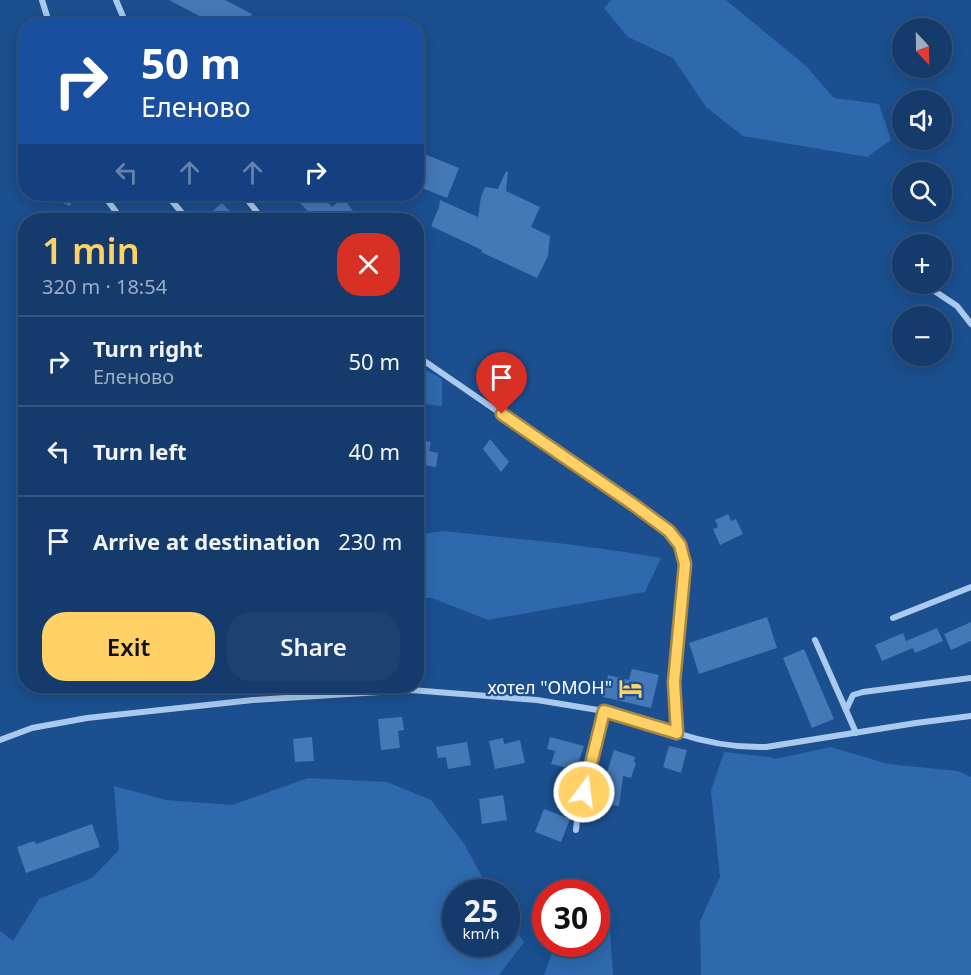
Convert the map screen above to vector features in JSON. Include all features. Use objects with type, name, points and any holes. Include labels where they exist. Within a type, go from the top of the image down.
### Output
[{"type":"street","points":[[42,0],[48,18]]},
{"type":"street","points":[[116,0],[124,18]]},
{"type":"street","points":[[107,201],[117,213]]},
{"type":"street","points":[[172,201],[183,213]]},
{"type":"street","points":[[248,201],[257,213]]},
{"type":"street","points":[[939,294],[957,306],[971,324]]},
{"type":"street","points":[[424,361],[634,505],[669,531],[680,545],[685,564],[674,682],[677,733]]},
{"type":"street","points":[[893,618],[971,587]]},
{"type":"street","points":[[815,640],[856,733]]},
{"type":"street","points":[[846,710],[853,695],[863,692],[971,678]]},
{"type":"street","points":[[424,691],[537,700],[604,711],[703,742],[750,748],[971,716]]},
{"type":"street","points":[[0,740],[32,728],[87,718],[253,700],[364,693]]},
{"type":"street","points":[[576,830],[578,812],[604,711]]},
{"type":"shaded area","points":[[611,0],[726,0],[806,66],[834,98],[879,104],[891,140],[867,157],[743,136],[706,107],[673,58],[628,37],[604,8]]},
{"type":"shaded area","points":[[424,369],[442,379],[442,406],[424,404]]},
{"type":"shaded area","points":[[443,531],[580,546],[661,558],[645,592],[488,620],[432,598],[424,598],[424,534]]},
{"type":"shaded area","points":[[831,747],[888,764],[958,771],[971,777],[971,975],[701,975],[700,921],[720,877],[711,791],[724,752],[775,759]]},
{"type":"shaded area","points":[[308,778],[387,782],[431,800],[465,845],[483,879],[442,879],[442,957],[513,957],[499,975],[0,975],[0,931],[13,941],[39,899],[92,878],[119,850],[114,786],[166,800],[232,805]]},
{"type":"shaded area","points":[[610,930],[613,975],[544,975],[551,957],[610,957]]},
{"type":"building","points":[[169,0],[225,0],[252,14],[250,17],[252,18],[203,18]]},
{"type":"building","points":[[424,154],[459,168],[447,198],[424,189]]},
{"type":"building","points":[[506,171],[508,172],[506,191],[540,207],[531,227],[550,236],[548,256],[537,278],[431,226],[440,200],[478,217],[485,187],[498,189]]},
{"type":"building","points":[[58,201],[72,201],[70,206]]},
{"type":"building","points":[[298,201],[326,201],[332,207],[339,201],[345,201],[355,213],[309,213]]},
{"type":"building","points":[[222,203],[234,213],[210,213]]},
{"type":"building","points":[[490,439],[509,462],[501,472],[483,449]]},
{"type":"building","points":[[424,441],[431,442],[429,451],[438,453],[436,467],[424,465]]},
{"type":"building","points":[[728,514],[731,521],[736,519],[743,534],[720,545],[713,529],[718,527],[715,520]]},
{"type":"building","points":[[767,617],[777,648],[699,674],[689,643]]},
{"type":"building","points":[[971,622],[971,641],[951,650],[944,634]]},
{"type":"building","points":[[937,628],[943,641],[915,653],[913,648],[882,661],[875,645],[903,633],[906,641]]},
{"type":"building","points":[[804,649],[834,719],[812,728],[783,658]]},
{"type":"building","name":"хотел \"ОМОН\"","points":[[632,669],[659,675],[651,708],[603,697],[608,675],[629,680]]},
{"type":"building","points":[[402,717],[404,730],[398,731],[400,748],[381,750],[378,719]]},
{"type":"building","points":[[312,737],[314,761],[295,762],[293,739]]},
{"type":"building","points":[[550,737],[584,746],[576,770],[551,764],[555,751],[547,749]]},
{"type":"building","points":[[503,738],[504,744],[520,740],[525,763],[495,769],[489,741]]},
{"type":"building","points":[[467,742],[471,765],[448,769],[446,757],[438,758],[436,747]]},
{"type":"building","points":[[669,746],[687,750],[681,773],[663,767]]},
{"type":"building","points":[[614,750],[635,757],[634,762],[636,763],[631,778],[623,776],[619,806],[594,803],[597,781],[604,782]]},
{"type":"building","points":[[503,795],[507,820],[482,824],[479,799]]},
{"type":"building","points":[[544,809],[570,819],[561,842],[535,832]]},
{"type":"building","points":[[92,824],[100,847],[26,873],[17,847],[34,841],[36,844]]},
{"type":"place","name":"хотел \"ОМОН\"","points":[[630,688]]},
{"type":"route","points":[[502,414],[669,531],[680,545],[685,564],[674,682],[677,733],[604,711],[584,792]]}]
